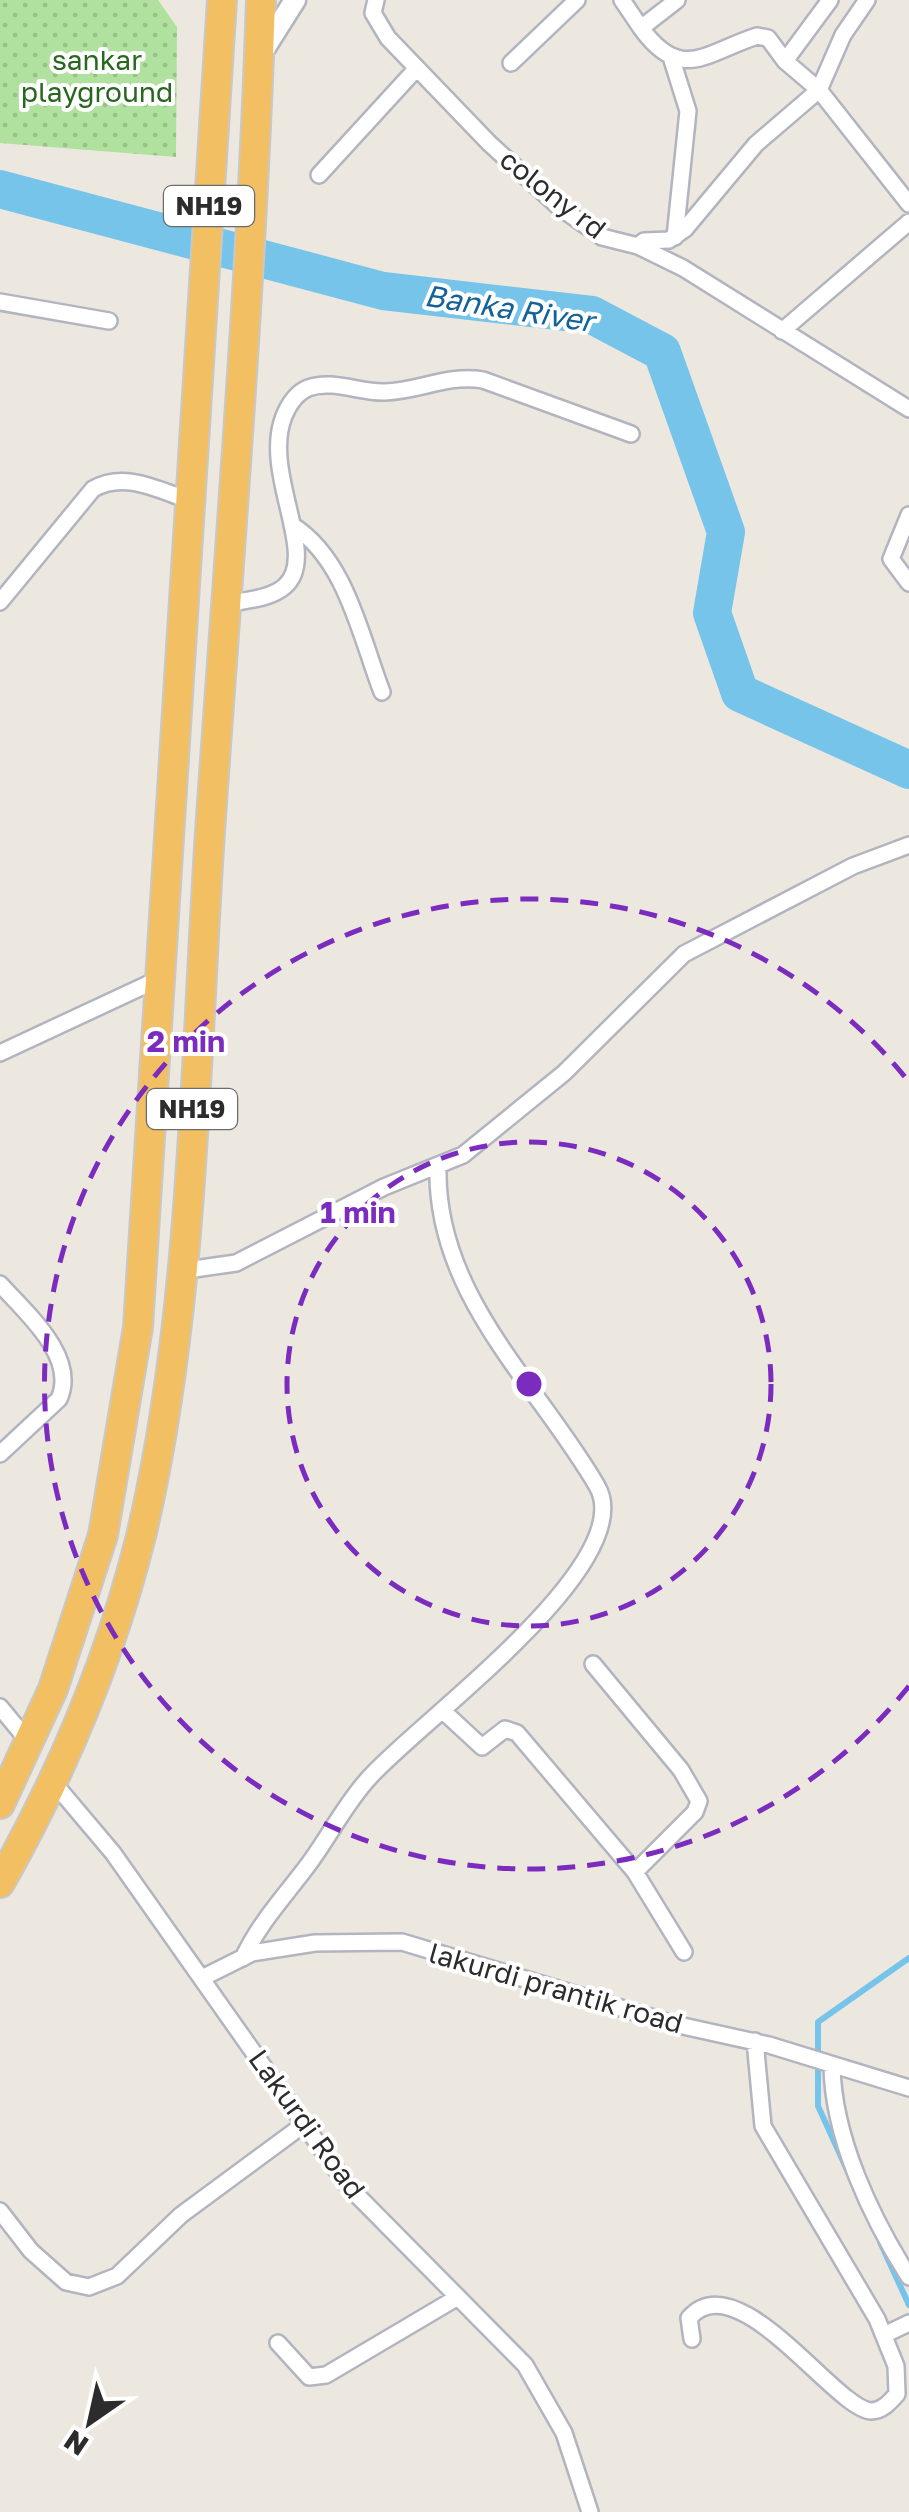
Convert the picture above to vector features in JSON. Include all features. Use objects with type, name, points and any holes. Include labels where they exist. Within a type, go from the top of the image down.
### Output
[{"type":"highway","name":"NH19","points":[[0,1883],[53,1782],[109,1639],[140,1536],[168,1384],[180,1271],[246,305],[260,0]]},
{"type":"highway","name":"NH19","points":[[0,1804],[53,1690],[103,1535],[138,1327],[163,977],[220,3]]},
{"type":"street","points":[[258,59],[295,0]]},
{"type":"street","name":"colony rd","points":[[376,0],[378,25],[558,206],[608,240],[638,246],[683,268],[909,408]]},
{"type":"street","points":[[512,62],[577,0]]},
{"type":"street","points":[[622,0],[656,50],[672,60],[690,62],[757,36],[768,38],[785,61],[819,90],[909,204]]},
{"type":"street","points":[[640,28],[677,0]]},
{"type":"street","points":[[785,61],[830,0]]},
{"type":"street","points":[[638,246],[644,240],[674,237],[756,144],[819,90],[843,35],[867,0]]},
{"type":"street","points":[[672,60],[688,111],[674,237]]},
{"type":"street","points":[[319,175],[417,68]]},
{"type":"street","points":[[782,331],[909,222]]},
{"type":"street","points":[[0,302],[109,321]]},
{"type":"street","points":[[226,604],[284,588],[295,574],[299,557],[276,465],[279,430],[297,394],[311,386],[382,392],[458,376],[483,380],[632,434]]},
{"type":"street","points":[[0,602],[93,490],[110,480],[128,480],[191,501]]},
{"type":"street","points":[[909,515],[891,558],[909,584]]},
{"type":"street","points":[[292,525],[308,535],[334,566],[382,692]]},
{"type":"street","points":[[180,1271],[236,1263],[384,1188],[438,1167],[515,1117],[684,954],[852,866],[909,845]]},
{"type":"street","points":[[0,1053],[163,977]]},
{"type":"street","points":[[243,1958],[261,1920],[308,1865],[369,1777],[442,1711],[573,1578],[602,1528],[606,1511],[600,1491],[552,1414],[489,1333],[464,1285],[437,1206],[438,1167]]},
{"type":"street","points":[[0,1284],[38,1326],[60,1362],[65,1387],[60,1400],[0,1454]]},
{"type":"street","points":[[593,1664],[681,1770],[699,1800],[688,1820],[635,1872]]},
{"type":"street","points":[[0,1707],[29,1742]]},
{"type":"street","points":[[442,1711],[482,1747],[504,1729],[517,1733],[635,1872],[684,1952]]},
{"type":"street","name":"Lakurdi Road","points":[[53,1782],[114,1853],[347,2185],[525,2365],[564,2433],[590,2512]]},
{"type":"street","name":"lakurdi prantik road","points":[[202,1978],[243,1958],[315,1943],[402,1942],[674,2024],[755,2041],[909,2088]]},
{"type":"street","points":[[692,2338],[689,2318],[704,2306],[720,2306],[790,2343],[851,2402],[874,2411],[890,2402],[899,2383],[884,2335],[764,2126],[755,2041]]},
{"type":"street","points":[[828,2065],[833,2100],[870,2202],[909,2277]]},
{"type":"street","points":[[0,2211],[31,2251],[66,2282],[88,2287],[116,2276],[181,2216],[302,2125]]},
{"type":"street","points":[[278,2343],[309,2377],[326,2375],[458,2297]]},
{"type":"street","points":[[884,2335],[905,2325]]},
{"type":"green space","name":"sankar playground","points":[[0,0],[158,0],[177,27],[176,157],[0,143]]},
{"type":"waterway","name":"Banka River","points":[[0,189],[383,291],[592,315],[662,352],[726,532],[712,613],[740,693],[909,770]]},
{"type":"waterway","points":[[848,2172],[818,2106],[818,2022],[909,1958]]},
{"type":"waterway","points":[[880,2242],[909,2305]]}]
